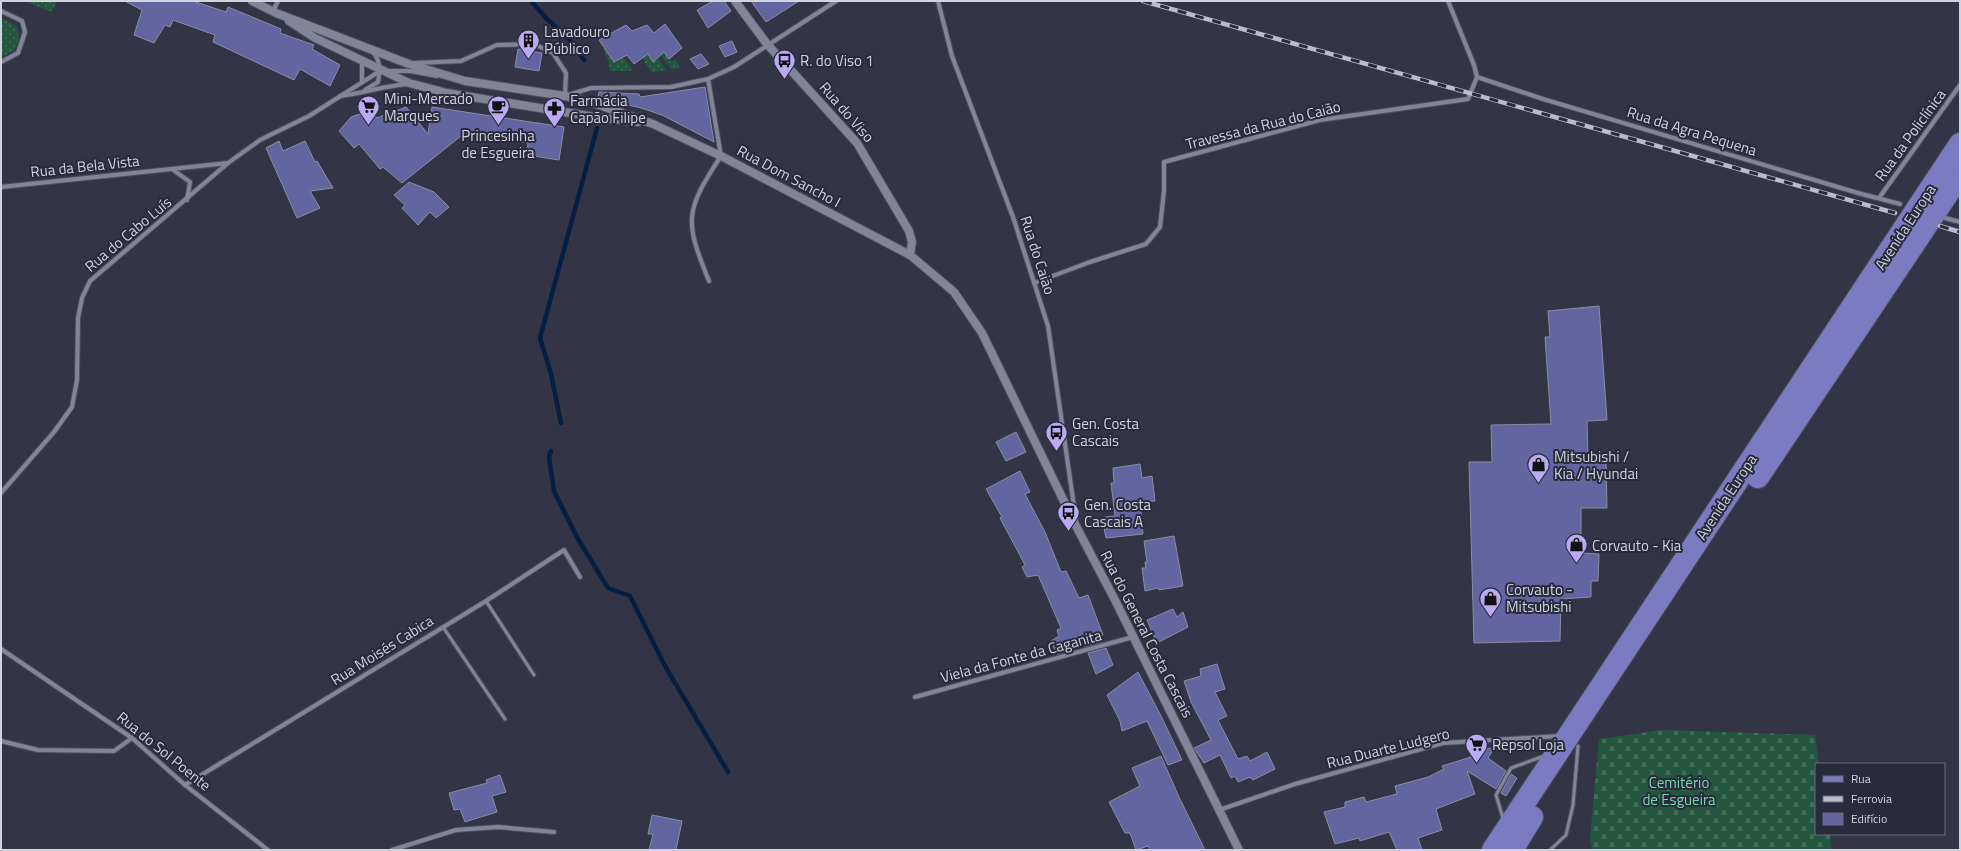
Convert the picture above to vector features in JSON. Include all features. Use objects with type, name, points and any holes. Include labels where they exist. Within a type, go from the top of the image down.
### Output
[{"type":"main road","name":"Rua Dom Sancho I","points":[[252,1],[275,12],[369,47],[409,64],[465,81],[565,96],[599,105],[653,124],[721,156],[910,255]]},
{"type":"main road","name":"Rua do Viso","points":[[735,1],[767,44],[842,126],[866,155],[909,231],[912,242],[910,255]]},
{"type":"main road","name":"Rua Dom Sancho I","points":[[275,12],[314,38],[362,59],[380,70],[409,83],[447,93],[524,106],[653,124]]},
{"type":"main road","name":"Avenida Europa","points":[[1512,850],[1568,744],[1960,144]]},
{"type":"main road","name":"Avenida Europa","points":[[1493,850],[1568,744],[1960,175]]},
{"type":"main road","name":"Rua do General Costa Cascais","points":[[910,255],[954,292],[982,333],[1076,526],[1134,637],[1239,850]]},
{"type":"street","points":[[275,12],[278,1]]},
{"type":"street","points":[[409,64],[461,61],[497,45],[534,44],[553,53],[566,73],[565,96],[591,88],[671,87],[708,79],[734,67],[767,44],[836,1]]},
{"type":"street","name":"Rua do Caião","points":[[938,1],[952,56],[1013,216],[1048,326],[1076,526]]},
{"type":"street","points":[[1448,1],[1474,65],[1477,77]]},
{"type":"street","points":[[1,11],[22,21],[25,32],[18,53],[1,62]]},
{"type":"street","points":[[369,47],[378,59],[380,70]]},
{"type":"street","points":[[362,59],[362,82]]},
{"type":"street","name":"Rua Dom Sancho I","points":[[380,70],[411,71],[465,81]]},
{"type":"street","name":"Rua do Cabo Luís","points":[[1,493],[54,432],[72,407],[77,380],[78,318],[82,298],[90,281],[187,200],[228,163],[260,140],[309,116],[380,70]]},
{"type":"street","name":"Rua do Cabo Luís","points":[[360,94],[378,82],[380,70]]},
{"type":"street","name":"Travessa da Rua do Caião","points":[[1034,283],[1090,262],[1146,244],[1160,227],[1164,191],[1164,162],[1320,120],[1468,99],[1477,77]]},
{"type":"street","name":"Rua da Agra Pequena","points":[[1477,77],[1566,106],[1900,204]]},
{"type":"street","points":[[708,79],[721,156],[695,200],[691,217],[692,235],[709,281]]},
{"type":"street","name":"Rua do Cabo Luís","points":[[337,97],[360,94],[385,86],[409,83]]},
{"type":"street","name":"Rua da Policlínica","points":[[1879,198],[1960,85]]},
{"type":"street","name":"Rua da Bela Vista","points":[[1,187],[228,163]]},
{"type":"street","points":[[172,169],[190,182],[187,200]]},
{"type":"street","points":[[1945,218],[1960,222]]},
{"type":"street","name":"Rua Moisés Cabica","points":[[186,785],[486,601],[564,550],[580,577]]},
{"type":"street","name":"Viela da Fonte da Caganita","points":[[915,697],[1134,637]]},
{"type":"street","name":"Rua do Sol Poente","points":[[1,648],[132,738],[186,785],[268,850]]},
{"type":"street","points":[[1,741],[38,750],[114,751],[132,738]]},
{"type":"street","name":"Rua Duarte Ludgero","points":[[1219,810],[1295,784],[1443,743],[1568,744]]},
{"type":"street","points":[[392,850],[456,830],[498,827],[554,832]]},
{"type":"lane","points":[[486,601],[534,676]]},
{"type":"lane","points":[[443,626],[505,719]]},
{"type":"lane","points":[[1507,829],[1496,795],[1511,768],[1568,744],[1573,805],[1566,835],[1550,850]]},
{"type":"green space","points":[[25,1],[58,1],[51,12]]},
{"type":"green space","points":[[1,18],[17,26],[19,39],[14,51],[1,57]]},
{"type":"green space","points":[[603,49],[605,49],[614,62],[623,57],[631,67],[632,71],[610,71],[608,59]]},
{"type":"green space","points":[[664,52],[671,62],[675,59],[681,68],[671,69],[661,55]]},
{"type":"green space","points":[[648,54],[653,62],[658,58],[667,71],[651,72],[642,58]]},
{"type":"green space","name":"Cemitério de Esgueira","points":[[1662,730],[1815,735],[1819,763],[1815,763],[1815,835],[1830,835],[1832,850],[1592,850],[1590,838],[1599,739]]},
{"type":"building","points":[[125,1],[193,1],[226,12],[228,7],[281,29],[280,33],[314,45],[312,49],[340,65],[330,86],[300,69],[294,80],[213,42],[215,35],[173,20],[170,27],[165,25],[154,43],[134,35],[142,10]]},
{"type":"building","points":[[713,1],[724,1],[731,11],[708,28],[697,10]]},
{"type":"building","points":[[751,1],[799,1],[766,22]]},
{"type":"building","points":[[665,24],[682,48],[669,59],[664,52],[653,62],[648,54],[634,64],[627,55],[614,62],[599,40],[626,25],[632,31],[647,25],[654,33]]},
{"type":"building","points":[[732,41],[737,52],[725,57],[719,46]]},
{"type":"building","name":"Lavadouro Público","points":[[518,49],[542,53],[539,71],[515,67]]},
{"type":"building","points":[[701,54],[709,64],[698,69],[690,59]]},
{"type":"building","points":[[705,87],[714,142],[662,115],[641,108],[598,98],[599,92],[639,94],[640,97]]},
{"type":"building","points":[[406,107],[428,134],[432,107],[564,127],[559,160],[527,155],[528,143],[472,134],[472,138],[461,136],[402,183],[383,167],[380,169],[359,144],[354,148],[339,131],[351,117],[371,110],[377,118]]},
{"type":"building","points":[[279,141],[283,151],[305,141],[315,162],[317,161],[333,188],[310,191],[320,208],[297,218],[266,148]]},
{"type":"building","points":[[409,182],[434,192],[449,207],[436,218],[430,212],[418,225],[402,208],[405,205],[394,195]]},
{"type":"building","name":"Mitsubishi / Kia / Hyundai","points":[[1599,306],[1607,420],[1587,421],[1588,461],[1606,461],[1607,508],[1581,508],[1581,553],[1599,554],[1598,581],[1591,581],[1591,597],[1561,599],[1560,641],[1474,643],[1469,462],[1492,462],[1491,425],[1551,424],[1545,337],[1550,337],[1548,311]]},
{"type":"building","points":[[1016,432],[1026,452],[1006,461],[996,442]]},
{"type":"building","points":[[1140,464],[1142,478],[1152,476],[1155,501],[1140,502],[1143,534],[1106,538],[1103,523],[1106,523],[1105,517],[1115,516],[1111,483],[1114,483],[1113,468]]},
{"type":"building","points":[[1020,471],[1030,492],[1025,494],[1045,532],[1061,572],[1066,571],[1079,598],[1088,595],[1103,635],[1100,636],[1103,642],[1085,647],[1084,643],[1057,654],[1051,641],[1059,636],[1057,630],[1061,628],[1038,575],[1027,577],[1022,567],[1025,565],[1000,518],[1002,517],[986,489]]},
{"type":"building","points":[[1174,536],[1183,586],[1159,590],[1158,588],[1145,591],[1142,568],[1146,568],[1145,562],[1147,562],[1144,541]]},
{"type":"building","points":[[1173,609],[1177,617],[1183,612],[1188,627],[1157,643],[1147,620]]},
{"type":"building","points":[[1106,648],[1113,665],[1096,674],[1088,653]]},
{"type":"building","points":[[1217,664],[1225,689],[1215,692],[1227,716],[1218,720],[1238,759],[1247,756],[1250,761],[1267,752],[1275,769],[1253,780],[1250,777],[1238,782],[1235,776],[1231,778],[1220,755],[1204,763],[1194,748],[1211,740],[1191,702],[1184,681],[1201,676],[1200,669]]},
{"type":"building","points":[[1138,672],[1182,760],[1168,765],[1147,721],[1122,731],[1120,721],[1107,695]]},
{"type":"building","points":[[1494,748],[1488,758],[1506,771],[1496,789],[1467,771],[1475,794],[1436,809],[1442,830],[1418,838],[1422,850],[1397,850],[1389,832],[1360,841],[1359,838],[1335,844],[1324,812],[1345,807],[1345,802],[1364,797],[1366,802],[1397,794],[1395,786],[1428,777],[1444,769],[1442,766],[1471,757],[1468,749]]},
{"type":"building","points":[[1161,756],[1205,850],[1150,850],[1148,846],[1136,850],[1130,833],[1125,833],[1109,802],[1140,786],[1132,768]]},
{"type":"building","points":[[1511,774],[1517,778],[1506,796],[1501,793]]},
{"type":"building","points":[[500,775],[506,792],[492,796],[497,812],[465,822],[460,809],[454,810],[449,793],[487,783],[486,780]]},
{"type":"building","points":[[652,815],[682,821],[676,850],[649,850],[653,834],[648,834]]},
{"type":"waterway","points":[[531,1],[546,18],[569,39],[584,60]]},
{"type":"waterway","points":[[561,423],[551,374],[540,338],[597,128]]},
{"type":"waterway","points":[[551,451],[549,457],[554,491],[578,539],[608,588],[630,596],[665,666],[728,772]]},
{"type":"railway","points":[[1143,1],[1895,213]]},
{"type":"railway","points":[[1940,226],[1960,232]]},
{"type":"place","name":"Lavadouro Público","points":[[528,60]]},
{"type":"place","name":"R. do Viso 1","points":[[784,80]]},
{"type":"place","name":"Mini-Mercado Marques","points":[[368,126]]},
{"type":"place","name":"Princesinha de Esgueira","points":[[498,126]]},
{"type":"place","name":"Farmácia Capão Filipe","points":[[555,128]]},
{"type":"place","name":"Gen. Costa Cascais","points":[[1056,452]]},
{"type":"place","name":"Mitsubishi / Kia / Hyundai","points":[[1538,484]]},
{"type":"place","name":"Gen. Costa Cascais A","points":[[1069,532]]},
{"type":"place","name":"Corvauto - Kia","points":[[1577,564]]},
{"type":"place","name":"Corvauto - Mitsubishi","points":[[1491,618]]},
{"type":"place","name":"Repsol Loja","points":[[1477,764]]}]
